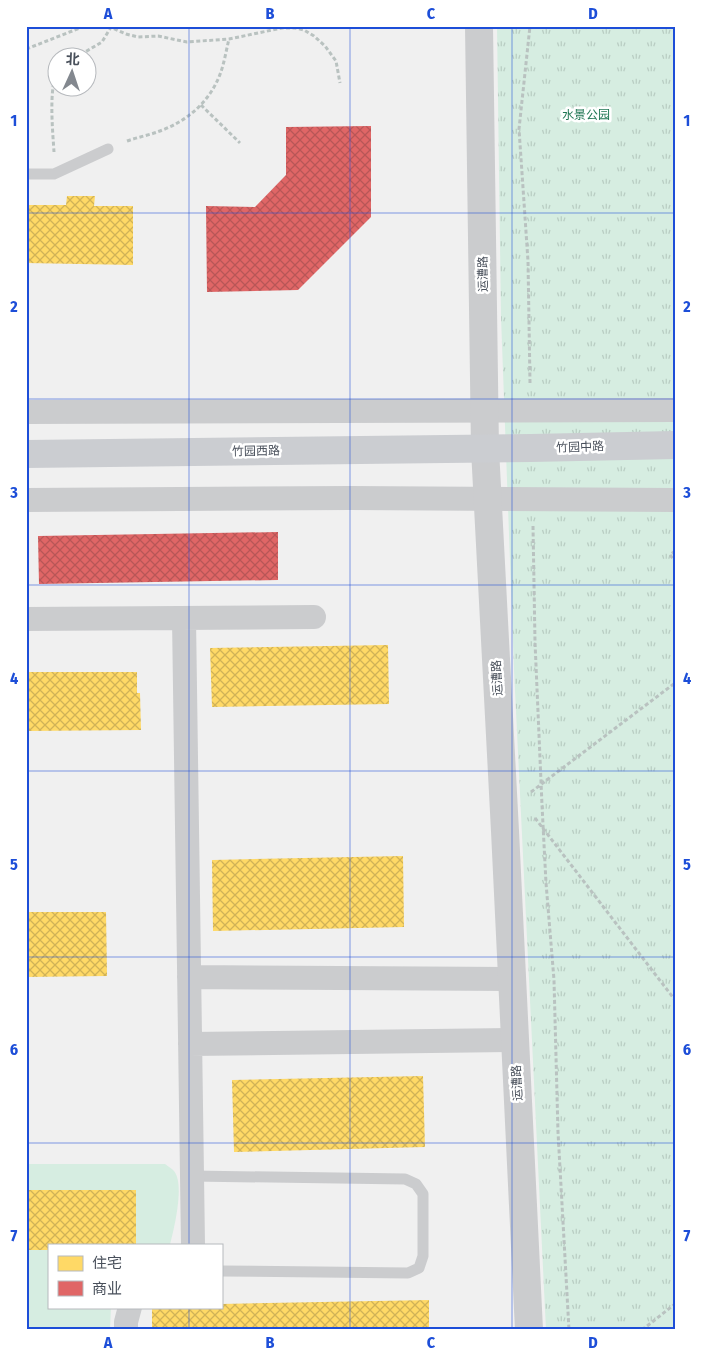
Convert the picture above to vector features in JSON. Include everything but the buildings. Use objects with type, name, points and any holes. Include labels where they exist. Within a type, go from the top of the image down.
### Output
[{"type":"main road","name":"竹园中路","points":[[486,449],[675,445]]},
{"type":"main road","name":"竹园西路","points":[[26,454],[486,449]]},
{"type":"street","name":"运漕路","points":[[478,26],[486,449],[528,1330]]},
{"type":"street","points":[[26,412],[675,410]]},
{"type":"street","points":[[26,500],[350,498],[675,500]]},
{"type":"street","points":[[26,619],[314,617]]},
{"type":"street","points":[[184,618],[194,1244]]},
{"type":"street","points":[[189,977],[512,979]]},
{"type":"street","points":[[190,1044],[515,1040]]},
{"type":"street","points":[[126,1330],[130,1308]]},
{"type":"lane","points":[[26,174],[54,174],[108,149]]},
{"type":"lane","points":[[192,1176],[405,1179],[416,1184],[423,1194],[423,1256],[419,1268],[408,1273],[222,1271]]},
{"type":"path","points":[[26,48],[85,26]]},
{"type":"path","points":[[92,48],[102,42],[110,26],[126,34],[158,36],[187,42],[229,39],[282,28],[295,28],[304,30],[325,46],[336,61],[340,83]]},
{"type":"path","points":[[530,26],[519,129],[528,260],[530,389]]},
{"type":"path","points":[[108,149],[140,136],[159,132],[177,123],[201,105],[210,94],[220,75],[229,39]]},
{"type":"path","points":[[52,98],[54,174]]},
{"type":"path","points":[[201,105],[240,144]]},
{"type":"path","points":[[532,499],[541,784],[546,883],[554,980],[558,1132],[569,1330]]},
{"type":"path","points":[[675,551],[670,555],[675,561]]},
{"type":"path","points":[[527,795],[675,683]]},
{"type":"path","points":[[532,815],[675,1000]]},
{"type":"path","points":[[642,1330],[675,1304]]},
{"type":"green space","name":"水景公园","points":[[497,26],[675,26],[675,1330],[546,1330],[514,670],[501,317]]},
{"type":"green space","points":[[26,1164],[165,1164],[174,1171],[179,1186],[178,1207],[170,1244],[136,1244],[136,1190],[26,1190]]},
{"type":"green space","points":[[26,1250],[48,1250],[48,1308],[111,1308],[110,1330],[26,1330]]}]
